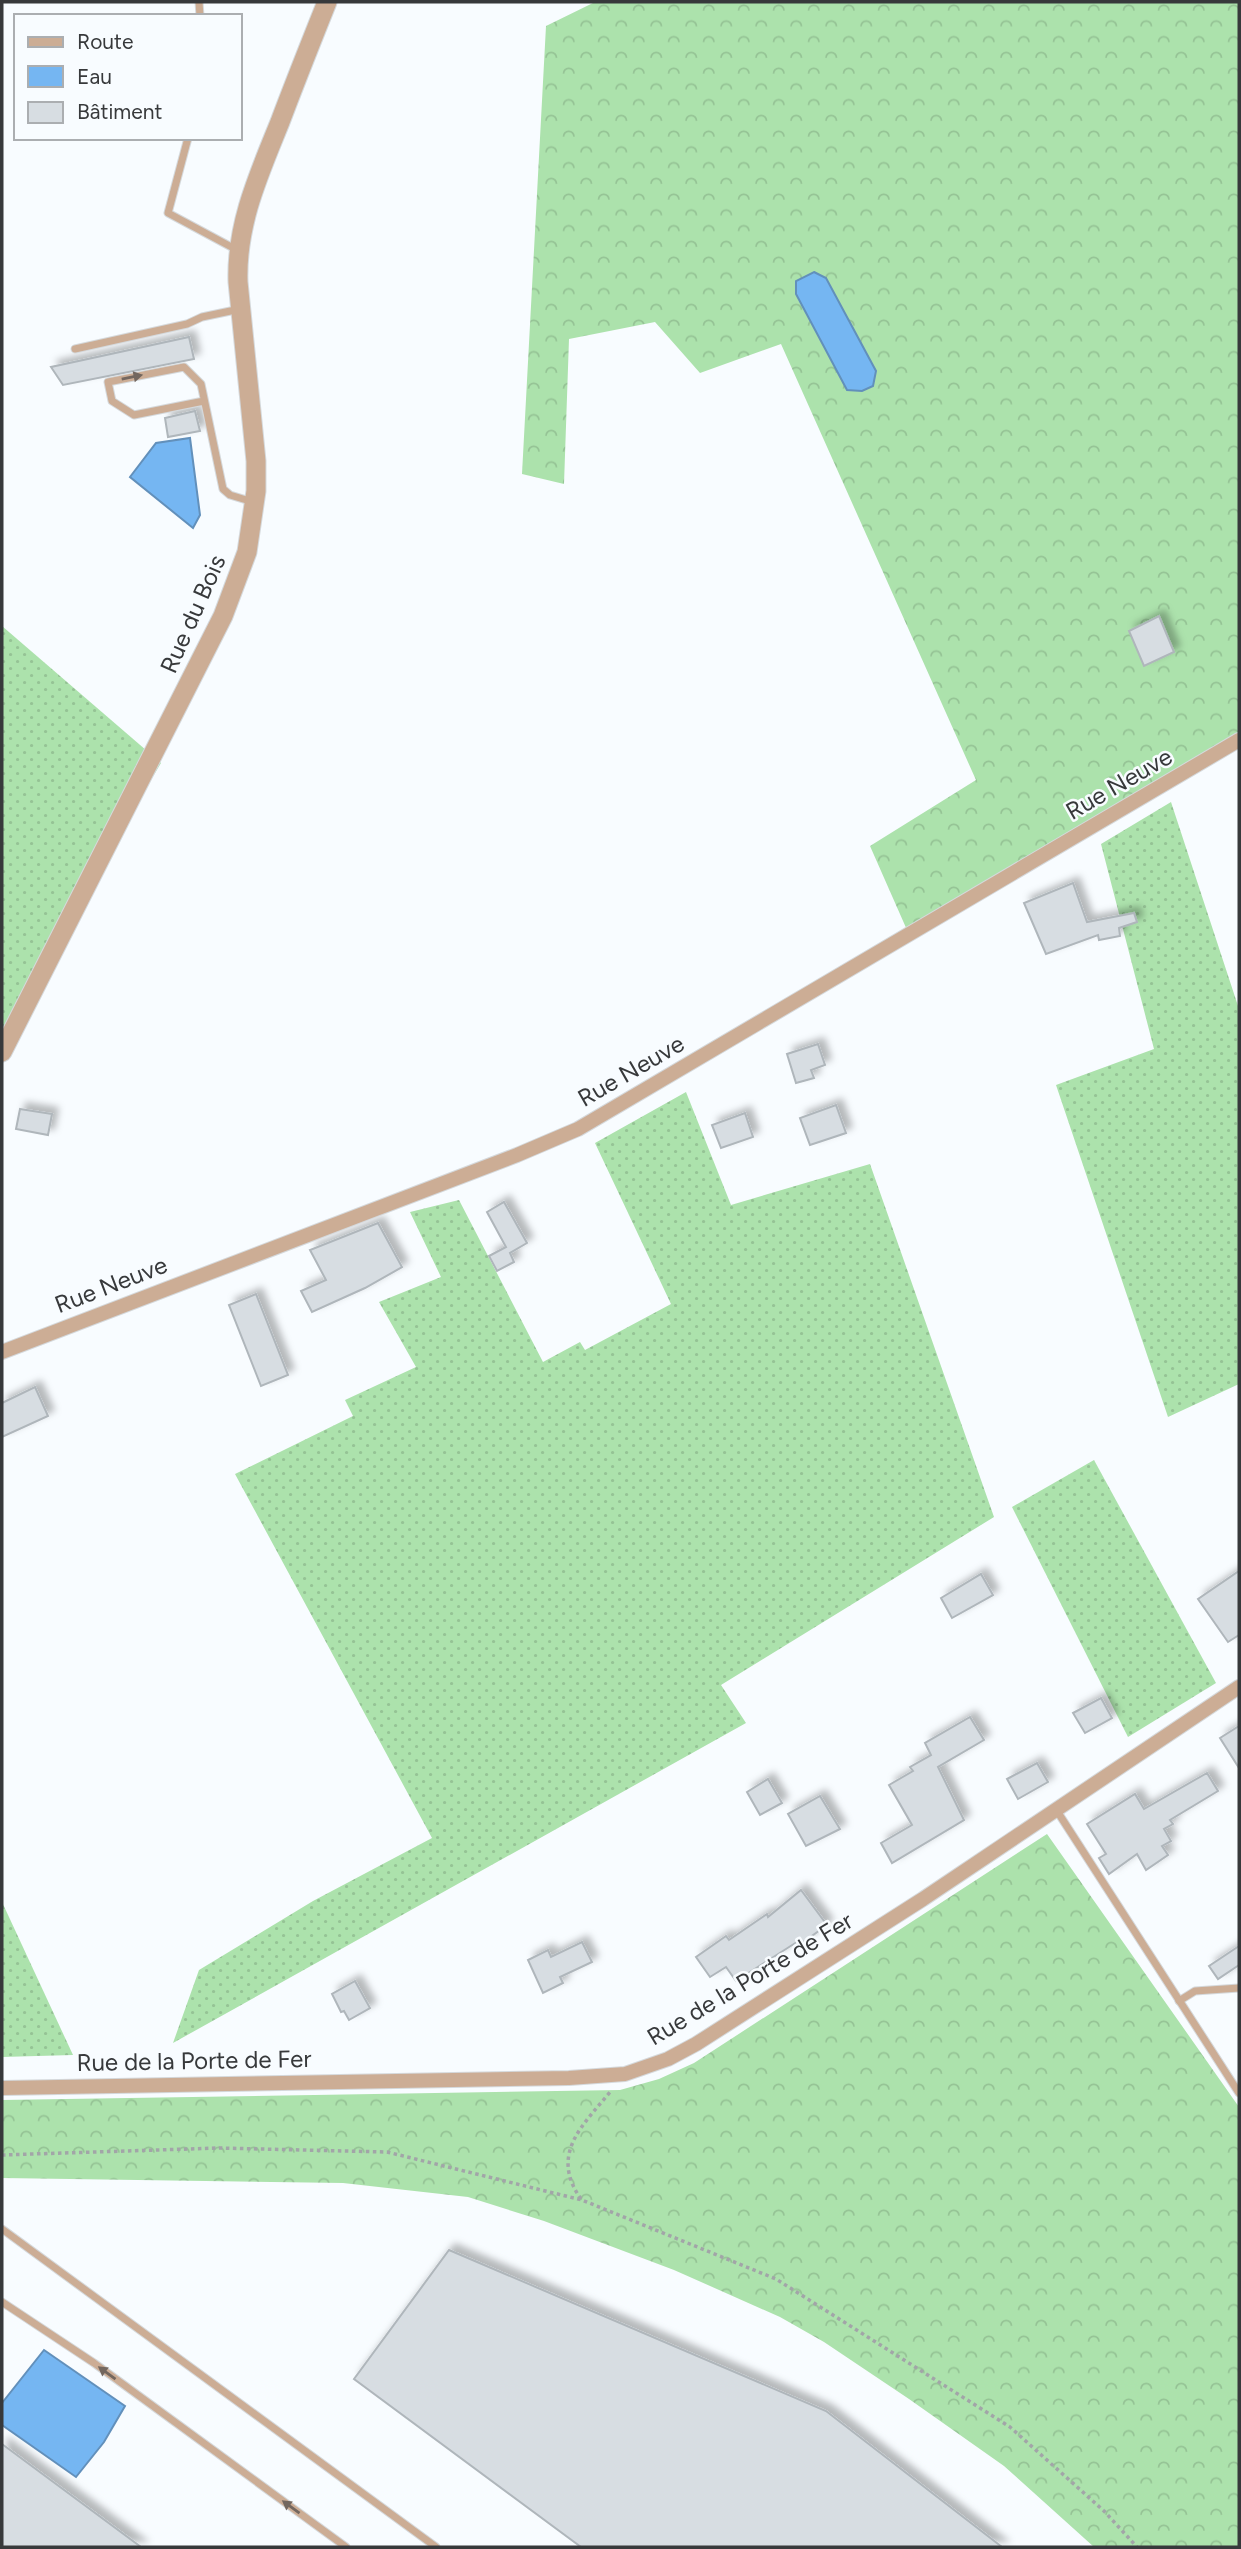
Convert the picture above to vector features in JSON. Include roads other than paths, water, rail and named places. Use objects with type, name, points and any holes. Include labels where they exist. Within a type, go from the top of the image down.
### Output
[{"type":"street","name":"Rue du Bois","points":[[2,1052],[226,608],[247,552],[256,503],[256,461],[240,309],[238,250],[245,215],[258,177],[327,2]]},
{"type":"street","name":"Rue Neuve","points":[[2,1352],[517,1155],[578,1129],[1239,740]]},
{"type":"street","name":"Rue de la Porte de Fer","points":[[2,2088],[569,2078],[625,2074],[660,2062],[696,2044],[1057,1811],[1239,1686]]},
{"type":"lane","points":[[187,140],[168,213],[238,250]]},
{"type":"lane","points":[[75,349],[240,309]]},
{"type":"lane","points":[[204,401],[134,415],[112,401],[108,382],[184,367],[201,384],[223,489],[230,495],[256,503]]},
{"type":"lane","points":[[1057,1811],[1239,2093]]},
{"type":"lane","points":[[1180,2001],[1195,1991],[1239,1988]]},
{"type":"lane","points":[[2,2229],[436,2547]]},
{"type":"lane","points":[[2,2302],[94,2363],[346,2547]]},
{"type":"water","points":[[814,272],[826,278],[876,371],[873,386],[862,391],[847,390],[796,294],[796,281]]},
{"type":"water","points":[[190,438],[200,515],[193,528],[130,477],[156,443]]},
{"type":"water","points":[[44,2350],[125,2406],[104,2442],[76,2477],[2,2425],[2,2403]]}]
